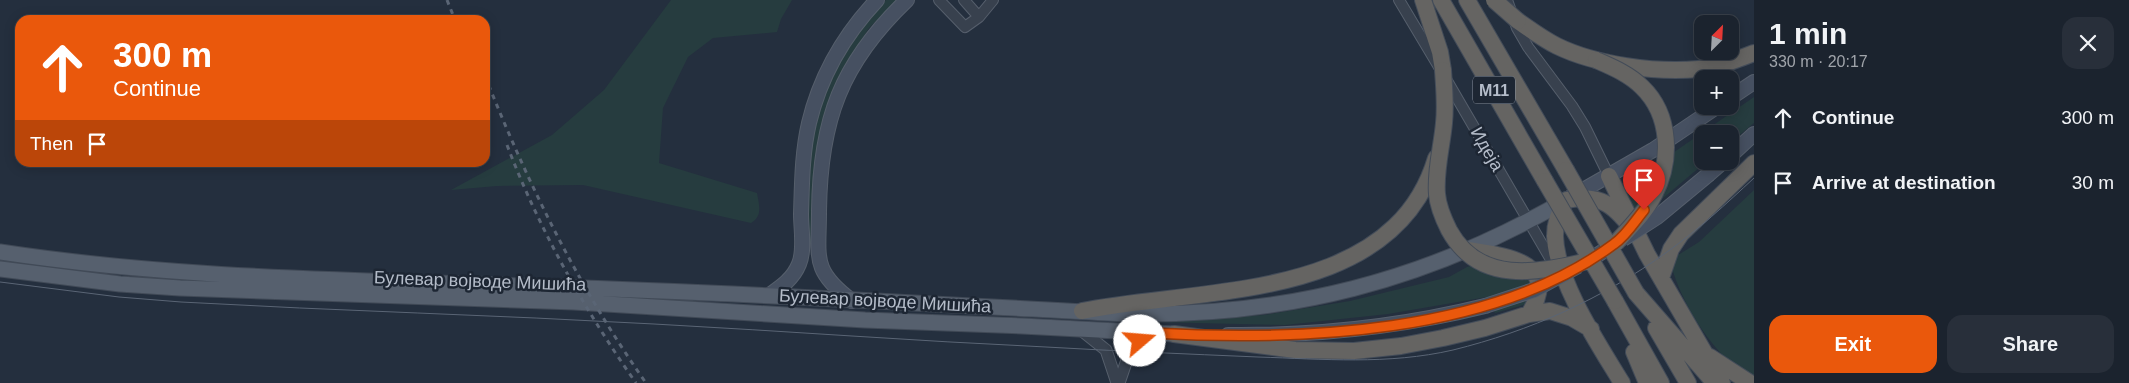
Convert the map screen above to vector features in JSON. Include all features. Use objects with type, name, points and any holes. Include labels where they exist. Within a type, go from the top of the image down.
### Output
[{"type":"highway","points":[[1423,0],[1440,52],[1445,93],[1444,123],[1437,182],[1439,205],[1442,216],[1455,241],[1469,255],[1495,268],[1515,272],[1588,261]]},
{"type":"highway","name":"M11","points":[[1441,0],[1661,383]]},
{"type":"highway","name":"M11","points":[[1467,0],[1688,383]]},
{"type":"highway","points":[[1494,0],[1538,35],[1570,51],[1596,60],[1629,77],[1649,95],[1660,116],[1666,144],[1663,170],[1654,196],[1616,243]]},
{"type":"highway","points":[[1596,60],[1645,67],[1698,69],[1728,63],[1754,53]]},
{"type":"highway","points":[[1082,311],[1256,286],[1314,272],[1337,264],[1379,240],[1401,220],[1421,194],[1434,166],[1440,146]]},
{"type":"highway","points":[[1661,278],[1671,249],[1681,234],[1754,163]]},
{"type":"highway","points":[[1609,176],[1636,236]]},
{"type":"highway","points":[[1622,383],[1571,292],[1558,253],[1555,237],[1559,211],[1566,200],[1583,197],[1600,200],[1617,211],[1636,236],[1722,383]]},
{"type":"highway","points":[[1468,250],[1505,256],[1524,263],[1530,268],[1536,275],[1538,286],[1537,298],[1529,314]]},
{"type":"highway","points":[[1636,293],[1716,383]]},
{"type":"highway","points":[[1615,301],[1646,383]]},
{"type":"highway","points":[[1174,334],[1296,350],[1354,351],[1401,346],[1443,338],[1486,328],[1540,311],[1558,312],[1591,329]]},
{"type":"highway","points":[[1703,351],[1727,370],[1750,383]]},
{"type":"main road","points":[[768,296],[787,282],[800,261],[804,155],[814,103],[837,52],[856,24],[877,0]]},
{"type":"main road","points":[[852,301],[826,278],[820,261],[819,186],[823,146],[833,109],[852,66],[880,27],[907,0]]},
{"type":"main road","points":[[1739,92],[1754,82]]},
{"type":"main road","name":"Булевар војводе Мишића","points":[[0,252],[189,273],[352,282],[613,288],[852,301],[1182,314],[1274,306],[1342,293],[1468,250],[1528,222],[1609,176],[1653,150],[1705,115]]},
{"type":"main road","points":[[1739,148],[1754,134]]},
{"type":"main road","name":"Булевар војводе Мишића","points":[[0,269],[120,284],[180,288],[574,302],[830,318],[1174,334],[1254,335],[1329,333],[1441,317],[1534,290],[1588,261],[1657,217],[1714,170]]},
{"type":"street","points":[[940,0],[964,27],[979,17],[993,0]]},
{"type":"street","points":[[964,0],[979,17]]},
{"type":"street","name":"Идеја","points":[[1399,0],[1528,222],[1571,292]]},
{"type":"street","points":[[1507,0],[1521,34],[1585,127],[1609,176]]},
{"type":"street","points":[[1081,330],[1106,350],[1118,383]]},
{"type":"street","points":[[1118,383],[1130,352],[1152,333]]},
{"type":"green space","points":[[671,0],[792,0],[781,19],[777,32],[713,38],[688,57],[663,108],[659,163],[757,193],[759,214],[755,220],[751,223],[583,185],[497,186],[451,190],[552,135],[604,90]]},
{"type":"green space","points":[[886,0],[897,0],[869,28],[851,57],[833,94],[814,244],[807,243],[810,159],[818,109],[829,79],[845,50]]},
{"type":"green space","points":[[1754,97],[1754,123],[1739,136],[1739,125],[1713,125],[1728,115],[1739,115],[1739,107]]},
{"type":"green space","points":[[1694,138],[1694,170],[1696,170],[1636,221],[1619,190]]},
{"type":"green space","points":[[1754,190],[1754,380],[1722,354],[1702,330],[1679,287],[1670,260],[1699,242]]},
{"type":"green space","points":[[1489,260],[1520,270],[1533,284],[1527,304],[1495,313],[1487,297],[1388,314],[1285,325],[1151,322],[1264,315],[1350,301],[1449,277],[1467,267]]},
{"type":"tram line","points":[[0,282],[119,297],[181,302],[595,321],[1125,351],[1307,359],[1356,360],[1404,358],[1429,355],[1482,342],[1537,323],[1591,299],[1642,269],[1678,244],[1712,217],[1754,178]]},
{"type":"railway","points":[[447,0],[453,15]]},
{"type":"railway","points":[[490,88],[537,196],[556,234],[599,310],[646,383]]},
{"type":"railway","points":[[507,145],[533,207],[564,268],[598,326],[636,383]]},
{"type":"route","points":[[1140,341],[1152,333],[1319,334],[1441,317],[1484,306],[1534,290],[1588,261],[1616,243],[1644,210]]}]
